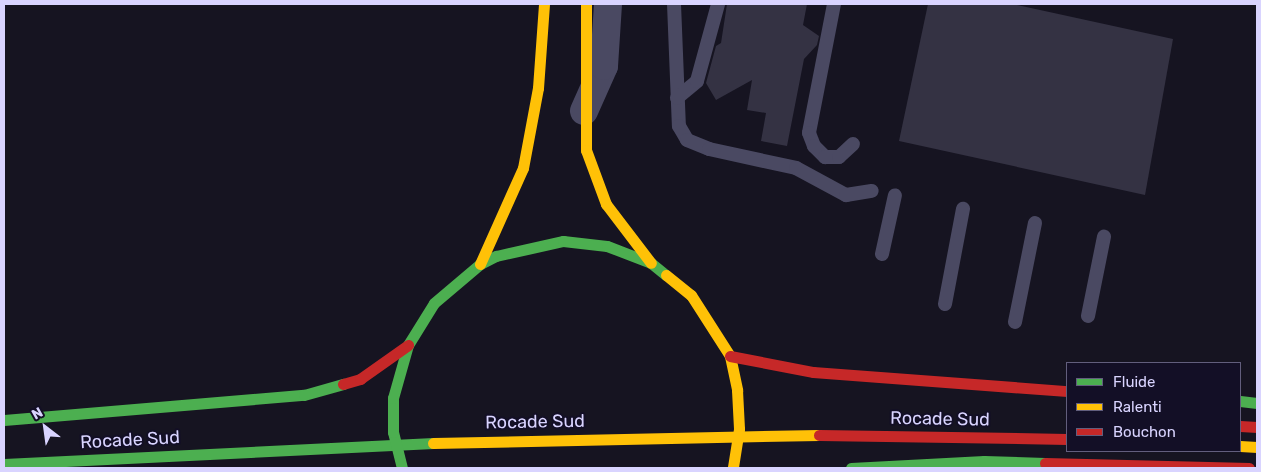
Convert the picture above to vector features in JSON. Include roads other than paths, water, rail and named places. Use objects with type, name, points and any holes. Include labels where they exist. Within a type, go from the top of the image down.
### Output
[{"type":"main road","points":[[480,264],[524,168],[538,88],[544,4]]},
{"type":"main road","points":[[586,4],[584,113],[586,150],[606,204],[651,263],[691,294],[730,356],[737,390],[739,429],[733,468]]},
{"type":"main road","points":[[401,465],[393,432],[394,398],[408,345],[434,303],[480,264],[496,256],[563,241],[607,246],[651,263]]},
{"type":"main road","name":"Rocade Sud","points":[[4,420],[304,394],[360,379],[408,345]]},
{"type":"main road","points":[[730,356],[814,372],[1066,391]]},
{"type":"main road","points":[[1241,401],[1257,403]]},
{"type":"main road","points":[[729,419],[749,419]]},
{"type":"main road","points":[[384,427],[404,426]]},
{"type":"main road","points":[[1241,426],[1257,427]]},
{"type":"main road","name":"Rocade Sud","points":[[4,464],[514,438],[806,435],[1066,439]]},
{"type":"main road","points":[[1241,446],[1257,447]]},
{"type":"main road","points":[[851,468],[984,461],[1249,468]]},
{"type":"street","points":[[584,113],[604,66],[608,4]]},
{"type":"lane","points":[[674,4],[678,126],[687,140],[709,149],[796,168],[846,195],[872,191]]},
{"type":"lane","points":[[678,98],[697,81],[718,4]]},
{"type":"lane","points":[[834,4],[809,133],[814,146],[825,157],[840,157],[853,144]]},
{"type":"lane","points":[[882,254],[895,195]]},
{"type":"lane","points":[[945,304],[963,209]]},
{"type":"lane","points":[[1015,322],[1035,223]]},
{"type":"lane","points":[[1088,316],[1104,237]]}]
